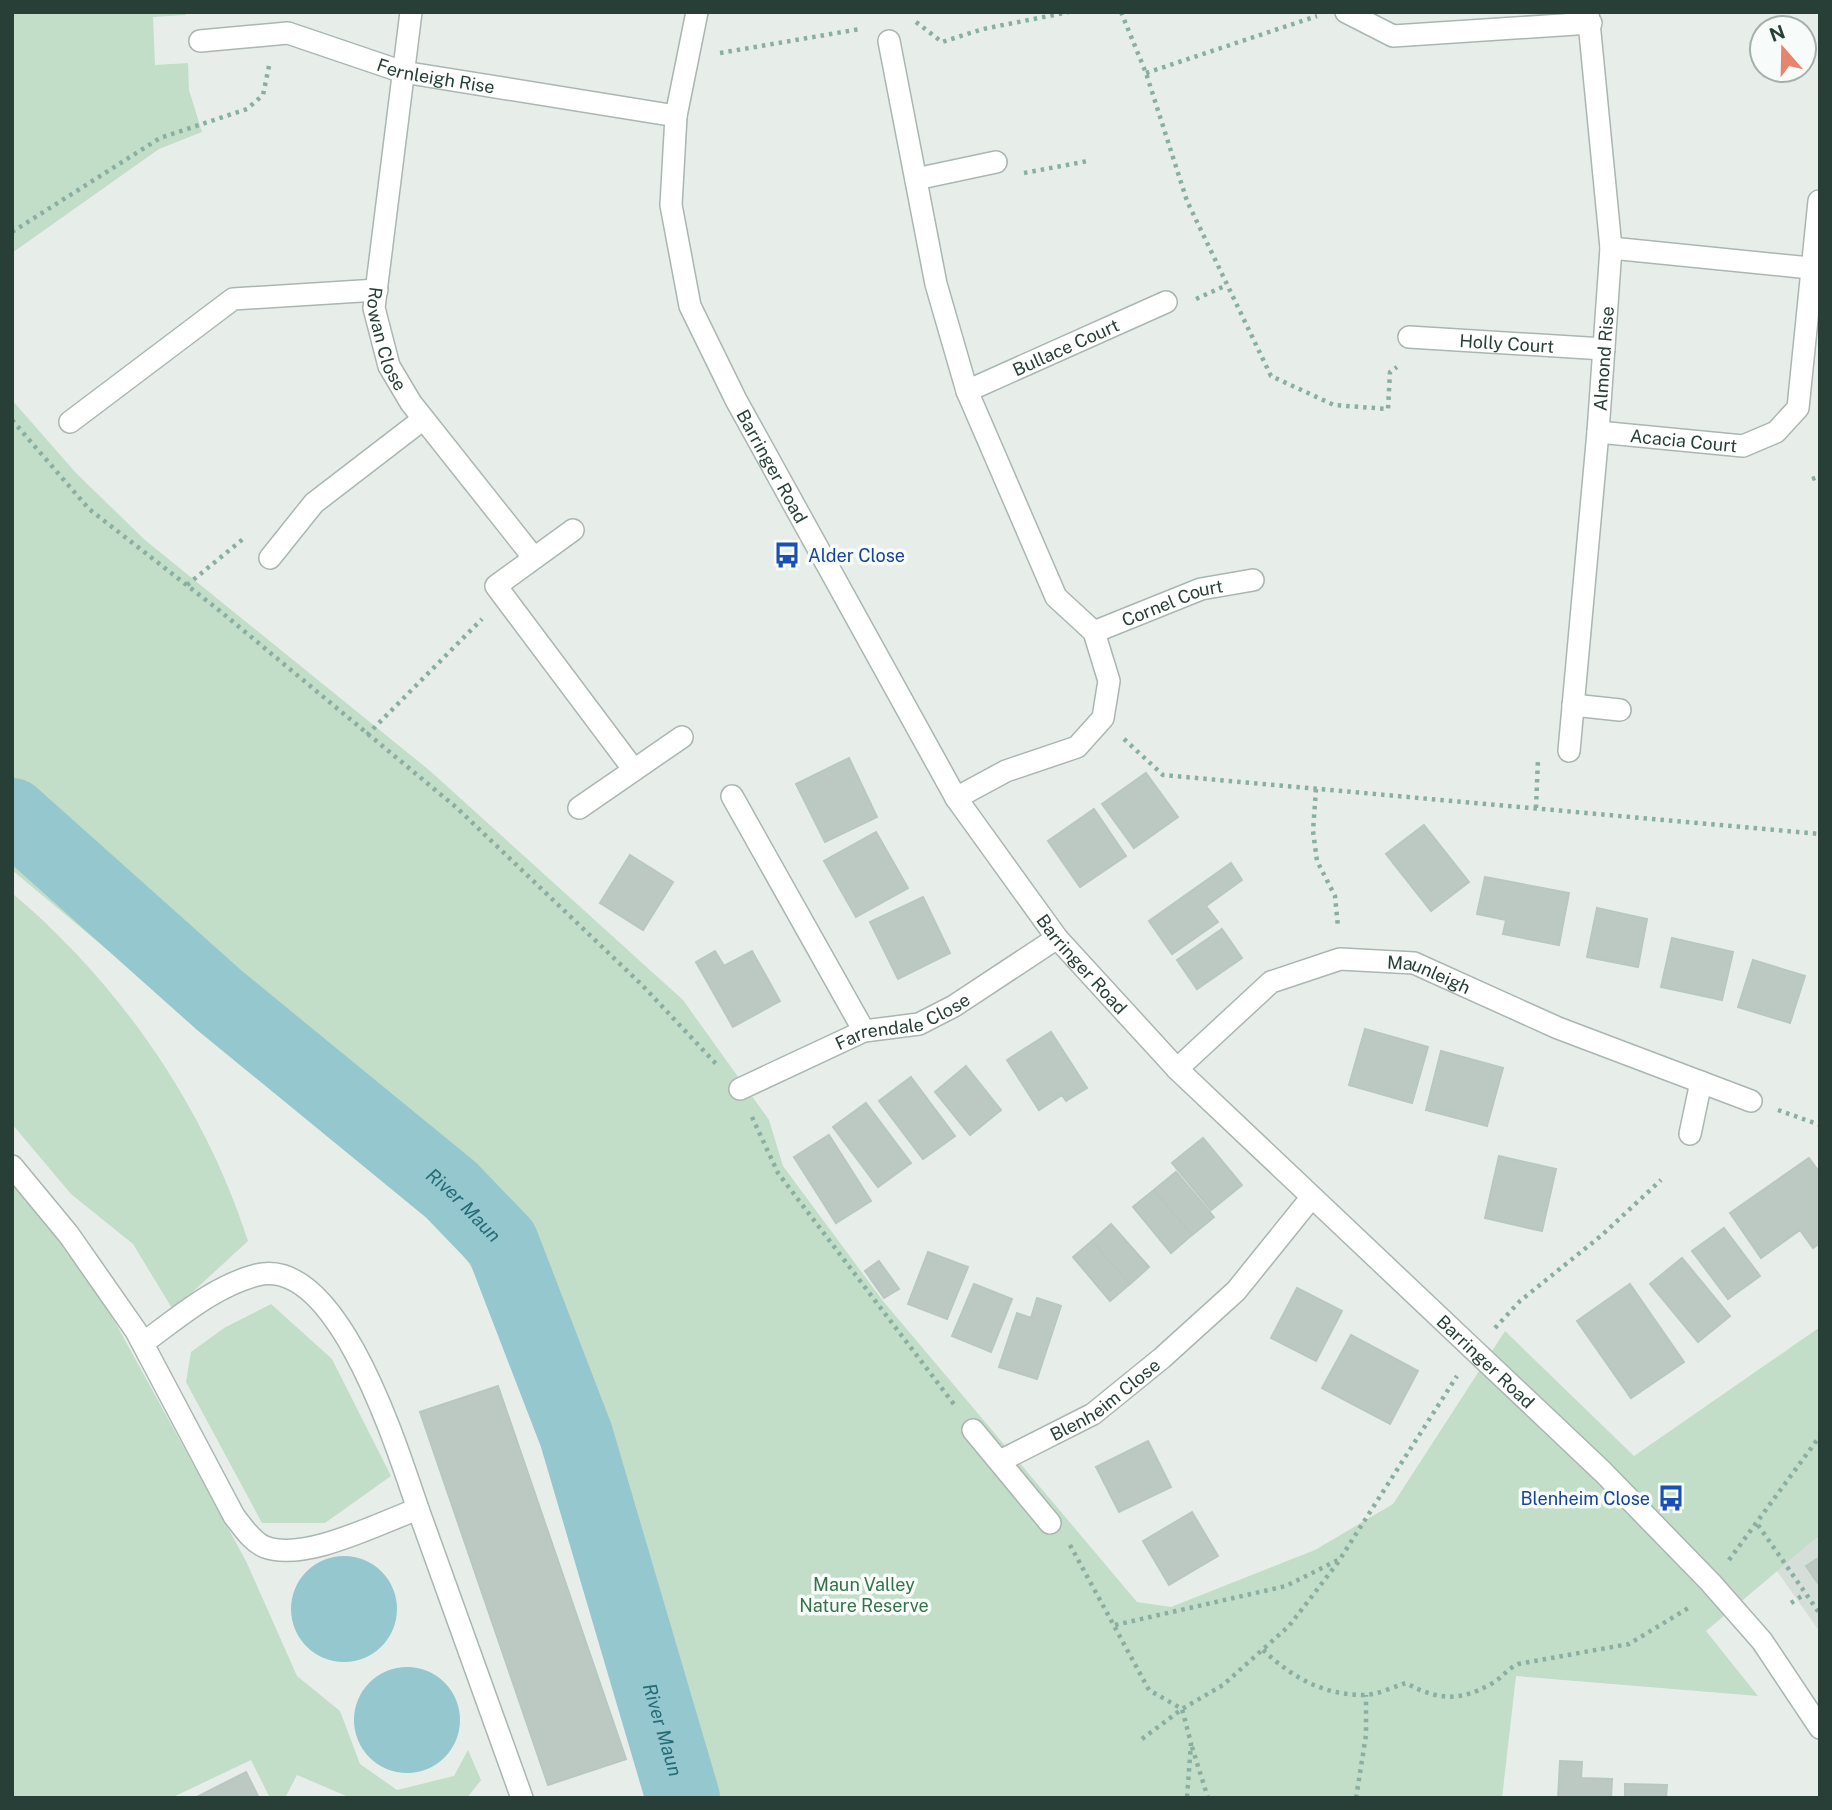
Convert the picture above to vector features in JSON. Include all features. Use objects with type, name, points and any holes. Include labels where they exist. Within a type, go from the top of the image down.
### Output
[{"type":"street","name":"Rowan Close","points":[[411,12],[374,308],[388,366],[422,420],[534,558]]},
{"type":"street","name":"Barringer Road","points":[[697,12],[676,116],[671,205],[690,306],[736,400],[956,798],[1057,938],[1177,1069],[1603,1472],[1711,1583],[1762,1641],[1820,1728]]},
{"type":"street","points":[[1346,12],[1393,36],[1590,18]]},
{"type":"street","name":"Almond Rise","points":[[1569,751],[1598,432],[1611,248],[1590,18]]},
{"type":"street","name":"Fernleigh Rise","points":[[200,41],[288,33],[403,72],[676,116]]},
{"type":"street","points":[[889,41],[945,324],[967,391],[1056,597],[1094,632],[1109,681],[1103,718],[1077,747],[1006,771],[956,798]]},
{"type":"street","points":[[916,179],[996,162]]},
{"type":"street","name":"Acacia Court","points":[[1598,432],[1743,446],[1776,432],[1798,408],[1818,201]]},
{"type":"street","points":[[1611,248],[1810,268]]},
{"type":"street","points":[[70,422],[233,299],[377,290]]},
{"type":"street","name":"Bullace Court","points":[[967,391],[1167,302]]},
{"type":"street","name":"Holly Court","points":[[1409,337],[1604,349]]},
{"type":"street","points":[[270,558],[314,503],[422,420]]},
{"type":"street","points":[[573,530],[496,586],[634,770]]},
{"type":"street","name":"Cornel Court","points":[[1094,632],[1201,589],[1253,580]]},
{"type":"street","points":[[1573,705],[1620,710]]},
{"type":"street","points":[[579,808],[682,737]]},
{"type":"street","points":[[732,796],[864,1031]]},
{"type":"street","name":"Farrendale Close","points":[[740,1089],[864,1031],[919,1024],[954,1006],[1057,938]]},
{"type":"street","name":"Maunleigh","points":[[1177,1069],[1271,982],[1340,959],[1414,963],[1558,1028],[1751,1101]]},
{"type":"street","points":[[1690,1134],[1701,1082]]},
{"type":"street","points":[[12,1166],[69,1236],[143,1343],[234,1516],[264,1546],[310,1548],[418,1509]]},
{"type":"street","name":"Blenheim Close","points":[[1000,1461],[1093,1414],[1162,1358],[1236,1291],[1311,1198]]},
{"type":"street","points":[[143,1343],[219,1290],[259,1275],[291,1277],[319,1297],[337,1324],[382,1407],[522,1798]]},
{"type":"street","points":[[973,1430],[1050,1523]]},
{"type":"path","points":[[1121,12],[1146,73],[1187,201],[1271,376],[1334,405],[1388,409],[1390,372],[1433,338]]},
{"type":"path","points":[[1146,73],[1327,12]]},
{"type":"path","points":[[12,232],[160,138],[247,108],[263,95],[269,74],[267,35]]},
{"type":"path","points":[[996,162],[999,178],[1088,162]]},
{"type":"path","points":[[12,419],[89,509],[220,611],[367,736],[457,808],[643,986],[740,1089],[778,1173],[973,1430]]},
{"type":"path","points":[[1812,480],[1820,476]]},
{"type":"path","points":[[367,736],[485,616],[496,586]]},
{"type":"path","points":[[1103,718],[1163,775],[1820,834]]},
{"type":"path","points":[[1536,808],[1538,759]]},
{"type":"path","points":[[1316,789],[1313,831],[1317,861],[1335,896],[1340,959]]},
{"type":"path","points":[[1751,1101],[1820,1125]]},
{"type":"path","points":[[1494,1328],[1520,1301],[1602,1235],[1661,1180]]},
{"type":"path","points":[[1142,1740],[1182,1709],[1223,1685],[1289,1626],[1340,1559],[1457,1376]]},
{"type":"path","points":[[1729,1561],[1758,1525],[1820,1436]]},
{"type":"path","points":[[1050,1523],[1071,1546],[1149,1690],[1182,1709],[1208,1798]]},
{"type":"path","points":[[1758,1525],[1820,1614]]},
{"type":"path","points":[[1115,1625],[1286,1586],[1340,1559]]},
{"type":"path","points":[[1791,1602],[1805,1594]]},
{"type":"path","points":[[1263,1650],[1289,1675],[1328,1690],[1366,1695],[1406,1683],[1430,1696],[1461,1697],[1494,1683],[1507,1669],[1518,1664],[1629,1644],[1692,1606]]},
{"type":"path","points":[[1356,1798],[1367,1735],[1366,1695]]},
{"type":"path","points":[[1188,1798],[1191,1743]]},
{"type":"shaded area","points":[[1820,1535],[1820,1632],[1777,1571]]},
{"type":"green space","points":[[12,12],[186,12],[186,15],[153,17],[155,65],[188,63],[189,90],[202,132],[159,149],[12,253]]},
{"type":"green space","name":"Maun Valley Nature Reserve","points":[[12,400],[76,473],[145,540],[429,770],[683,1000],[769,1120],[783,1166],[883,1301],[1137,1602],[1171,1607],[1315,1550],[1393,1504],[1505,1331],[1634,1456],[1820,1327],[1820,1535],[1706,1631],[1758,1696],[1516,1676],[1502,1798],[660,1798],[502,1310],[450,1237],[12,870]]},
{"type":"green space","points":[[12,893],[88,967],[123,1008],[183,1096],[230,1191],[248,1241],[173,1310],[133,1244],[71,1194],[12,1124]]},
{"type":"green space","points":[[12,1178],[81,1260],[246,1561],[297,1676],[340,1711],[360,1764],[397,1790],[454,1776],[468,1750],[481,1780],[467,1798],[351,1798],[297,1775],[285,1798],[270,1798],[251,1760],[171,1798],[12,1798]]},
{"type":"green space","points":[[271,1304],[332,1359],[391,1476],[325,1523],[262,1523],[186,1382],[191,1352],[224,1328]]},
{"type":"water","points":[[344,1556],[364,1560],[382,1571],[393,1589],[397,1609],[393,1629],[382,1647],[364,1658],[344,1662],[324,1658],[306,1647],[295,1629],[291,1609],[295,1589],[306,1571],[324,1560]]},
{"type":"water","points":[[407,1667],[427,1671],[445,1682],[456,1700],[460,1720],[456,1740],[445,1758],[427,1769],[407,1773],[387,1769],[369,1758],[358,1740],[354,1720],[358,1700],[369,1682],[387,1671]]},
{"type":"building","points":[[849,758],[877,817],[825,842],[796,784]]},
{"type":"building","points":[[1146,773],[1178,817],[1134,848],[1102,804]]},
{"type":"building","points":[[1094,809],[1126,856],[1080,887],[1048,841]]},
{"type":"building","points":[[1424,825],[1469,882],[1431,911],[1386,854]]},
{"type":"building","points":[[876,832],[908,888],[856,917],[824,861]]},
{"type":"building","points":[[630,855],[673,882],[643,930],[600,903]]},
{"type":"building","points":[[1231,863],[1242,880],[1206,906],[1218,922],[1172,954],[1149,921]]},
{"type":"building","points":[[1485,877],[1569,893],[1559,945],[1503,934],[1506,920],[1477,914]]},
{"type":"building","points":[[923,897],[950,953],[898,979],[870,922]]},
{"type":"building","points":[[1597,908],[1647,919],[1638,967],[1587,957]]},
{"type":"building","points":[[1222,929],[1242,958],[1197,989],[1177,960]]},
{"type":"building","points":[[1672,938],[1733,952],[1722,1000],[1661,987]]},
{"type":"building","points":[[715,951],[724,966],[752,951],[780,1001],[733,1027],[696,962]]},
{"type":"building","points":[[1753,960],[1805,976],[1790,1023],[1738,1007]]},
{"type":"building","points":[[1365,1029],[1428,1047],[1412,1103],[1349,1085]]},
{"type":"building","points":[[1051,1032],[1087,1088],[1066,1101],[1062,1095],[1039,1110],[1007,1060]]},
{"type":"building","points":[[1441,1051],[1503,1068],[1487,1126],[1426,1110]]},
{"type":"building","points":[[966,1066],[1001,1110],[970,1135],[935,1092]]},
{"type":"building","points":[[911,1077],[955,1136],[923,1159],[879,1101]]},
{"type":"building","points":[[866,1103],[911,1163],[878,1187],[833,1127]]},
{"type":"building","points":[[829,1135],[871,1201],[836,1223],[794,1157]]},
{"type":"building","points":[[1203,1138],[1242,1185],[1211,1210],[1172,1163]]},
{"type":"building","points":[[1499,1156],[1556,1169],[1542,1231],[1485,1218]]},
{"type":"building","points":[[1809,1158],[1820,1173],[1820,1243],[1813,1248],[1800,1230],[1761,1258],[1730,1213]]},
{"type":"building","points":[[1176,1172],[1214,1217],[1192,1235],[1154,1190]]},
{"type":"building","points":[[1154,1190],[1192,1235],[1171,1253],[1133,1207]]},
{"type":"building","points":[[1111,1224],[1149,1267],[1130,1284],[1092,1241]]},
{"type":"building","points":[[1724,1228],[1760,1276],[1728,1299],[1692,1251]]},
{"type":"building","points":[[1092,1241],[1130,1284],[1110,1301],[1073,1257]]},
{"type":"building","points":[[928,1252],[968,1267],[947,1319],[908,1304]]},
{"type":"building","points":[[1682,1258],[1730,1316],[1698,1342],[1650,1284]]},
{"type":"building","points":[[879,1261],[899,1289],[884,1298],[865,1271]]},
{"type":"building","points":[[974,1284],[1012,1299],[991,1352],[952,1336]]},
{"type":"building","points":[[1630,1284],[1684,1362],[1631,1398],[1577,1321]]},
{"type":"building","points":[[1297,1288],[1342,1311],[1316,1361],[1271,1338]]},
{"type":"building","points":[[1037,1298],[1061,1306],[1037,1379],[999,1367],[1017,1313],[1031,1318]]},
{"type":"building","points":[[1351,1335],[1418,1371],[1390,1424],[1322,1388]]},
{"type":"building","points":[[498,1386],[626,1759],[548,1785],[420,1412]]},
{"type":"building","points":[[1148,1441],[1171,1487],[1119,1512],[1096,1467]]},
{"type":"building","points":[[1192,1512],[1218,1556],[1169,1585],[1143,1541]]},
{"type":"building","points":[[1820,1557],[1820,1586],[1806,1566]]},
{"type":"building","points":[[1560,1761],[1582,1762],[1581,1778],[1612,1779],[1611,1798],[1558,1798]]},
{"type":"building","points":[[246,1772],[259,1798],[195,1798]]},
{"type":"building","points":[[1625,1784],[1667,1785],[1666,1798],[1625,1798]]},
{"type":"waterway","name":"River Maun","points":[[12,815],[219,1000],[451,1190],[502,1243],[576,1435],[683,1798]]},
{"type":"place","name":"Alder Close","points":[[787,555]]},
{"type":"place","name":"Blenheim Close","points":[[1671,1498]]}]
